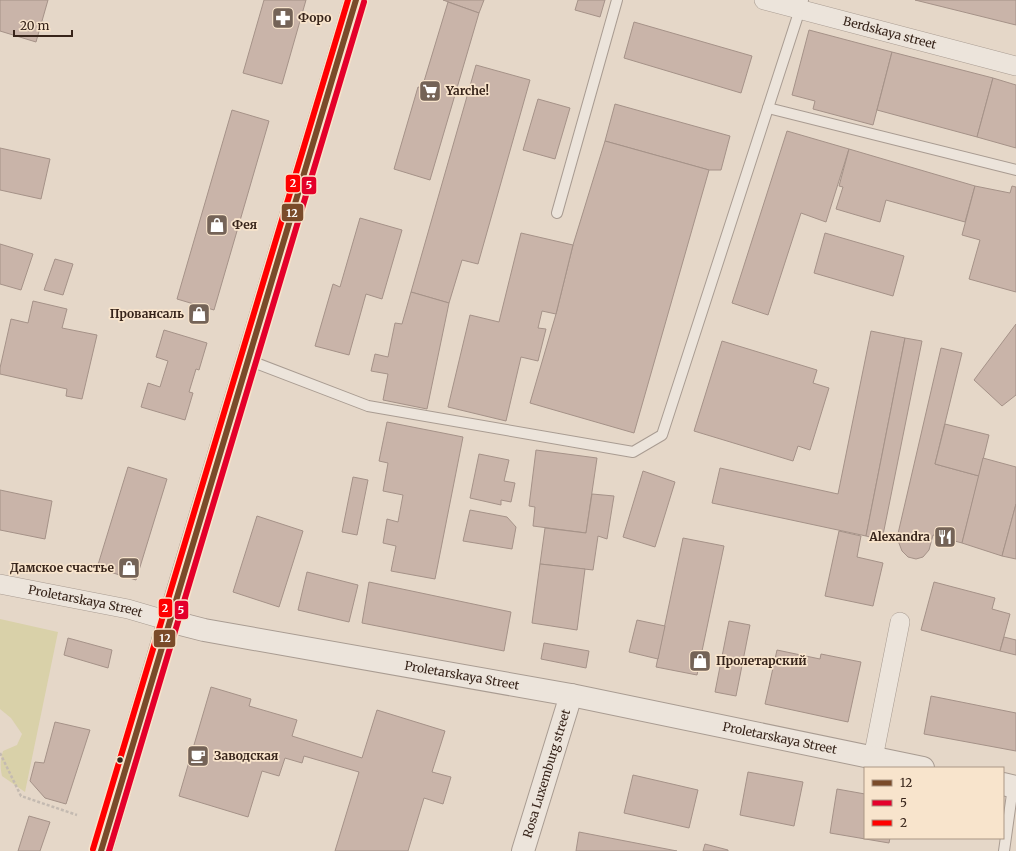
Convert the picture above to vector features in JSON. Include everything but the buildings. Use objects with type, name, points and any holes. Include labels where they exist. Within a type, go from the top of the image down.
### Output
[{"type":"street","points":[[101,851],[356,0]]},
{"type":"street","name":"Berdskaya street","points":[[764,0],[802,5],[1016,66]]},
{"type":"street","name":"Proletarskaya Street","points":[[0,584],[128,609],[204,630],[571,696],[918,767]]},
{"type":"street","points":[[873,758],[900,622]]},
{"type":"street","name":"Rosa Luxemburg street","points":[[523,851],[571,696]]},
{"type":"lane","points":[[557,212],[617,0]]},
{"type":"lane","points":[[248,360],[368,406],[633,452],[662,434],[802,5]]},
{"type":"lane","points":[[768,108],[1016,170]]},
{"type":"lane","points":[[1004,851],[1011,786]]},
{"type":"path","points":[[0,753],[21,796],[77,815]]},
{"type":"shaded area","points":[[0,619],[58,632],[25,792],[2,776],[1,770],[3,751],[17,745],[22,734],[11,718],[0,709]]},
{"type":"transit line","name":"2","points":[[93,849],[348,0]]},
{"type":"transit line","name":"12","points":[[101,851],[356,0]]},
{"type":"transit line","name":"5","points":[[109,851],[364,2]]},
{"type":"place","name":"Форо","points":[[283,18]]},
{"type":"place","name":"Yarche!","points":[[430,91]]},
{"type":"place","name":"Фея","points":[[217,225]]},
{"type":"place","name":"Провансаль","points":[[199,314]]},
{"type":"place","name":"Alexandra","points":[[945,537]]},
{"type":"place","name":"Дамское счастье","points":[[129,568]]},
{"type":"place","name":"Пролетарский","points":[[700,661]]},
{"type":"place","name":"Заводская","points":[[198,756]]}]
